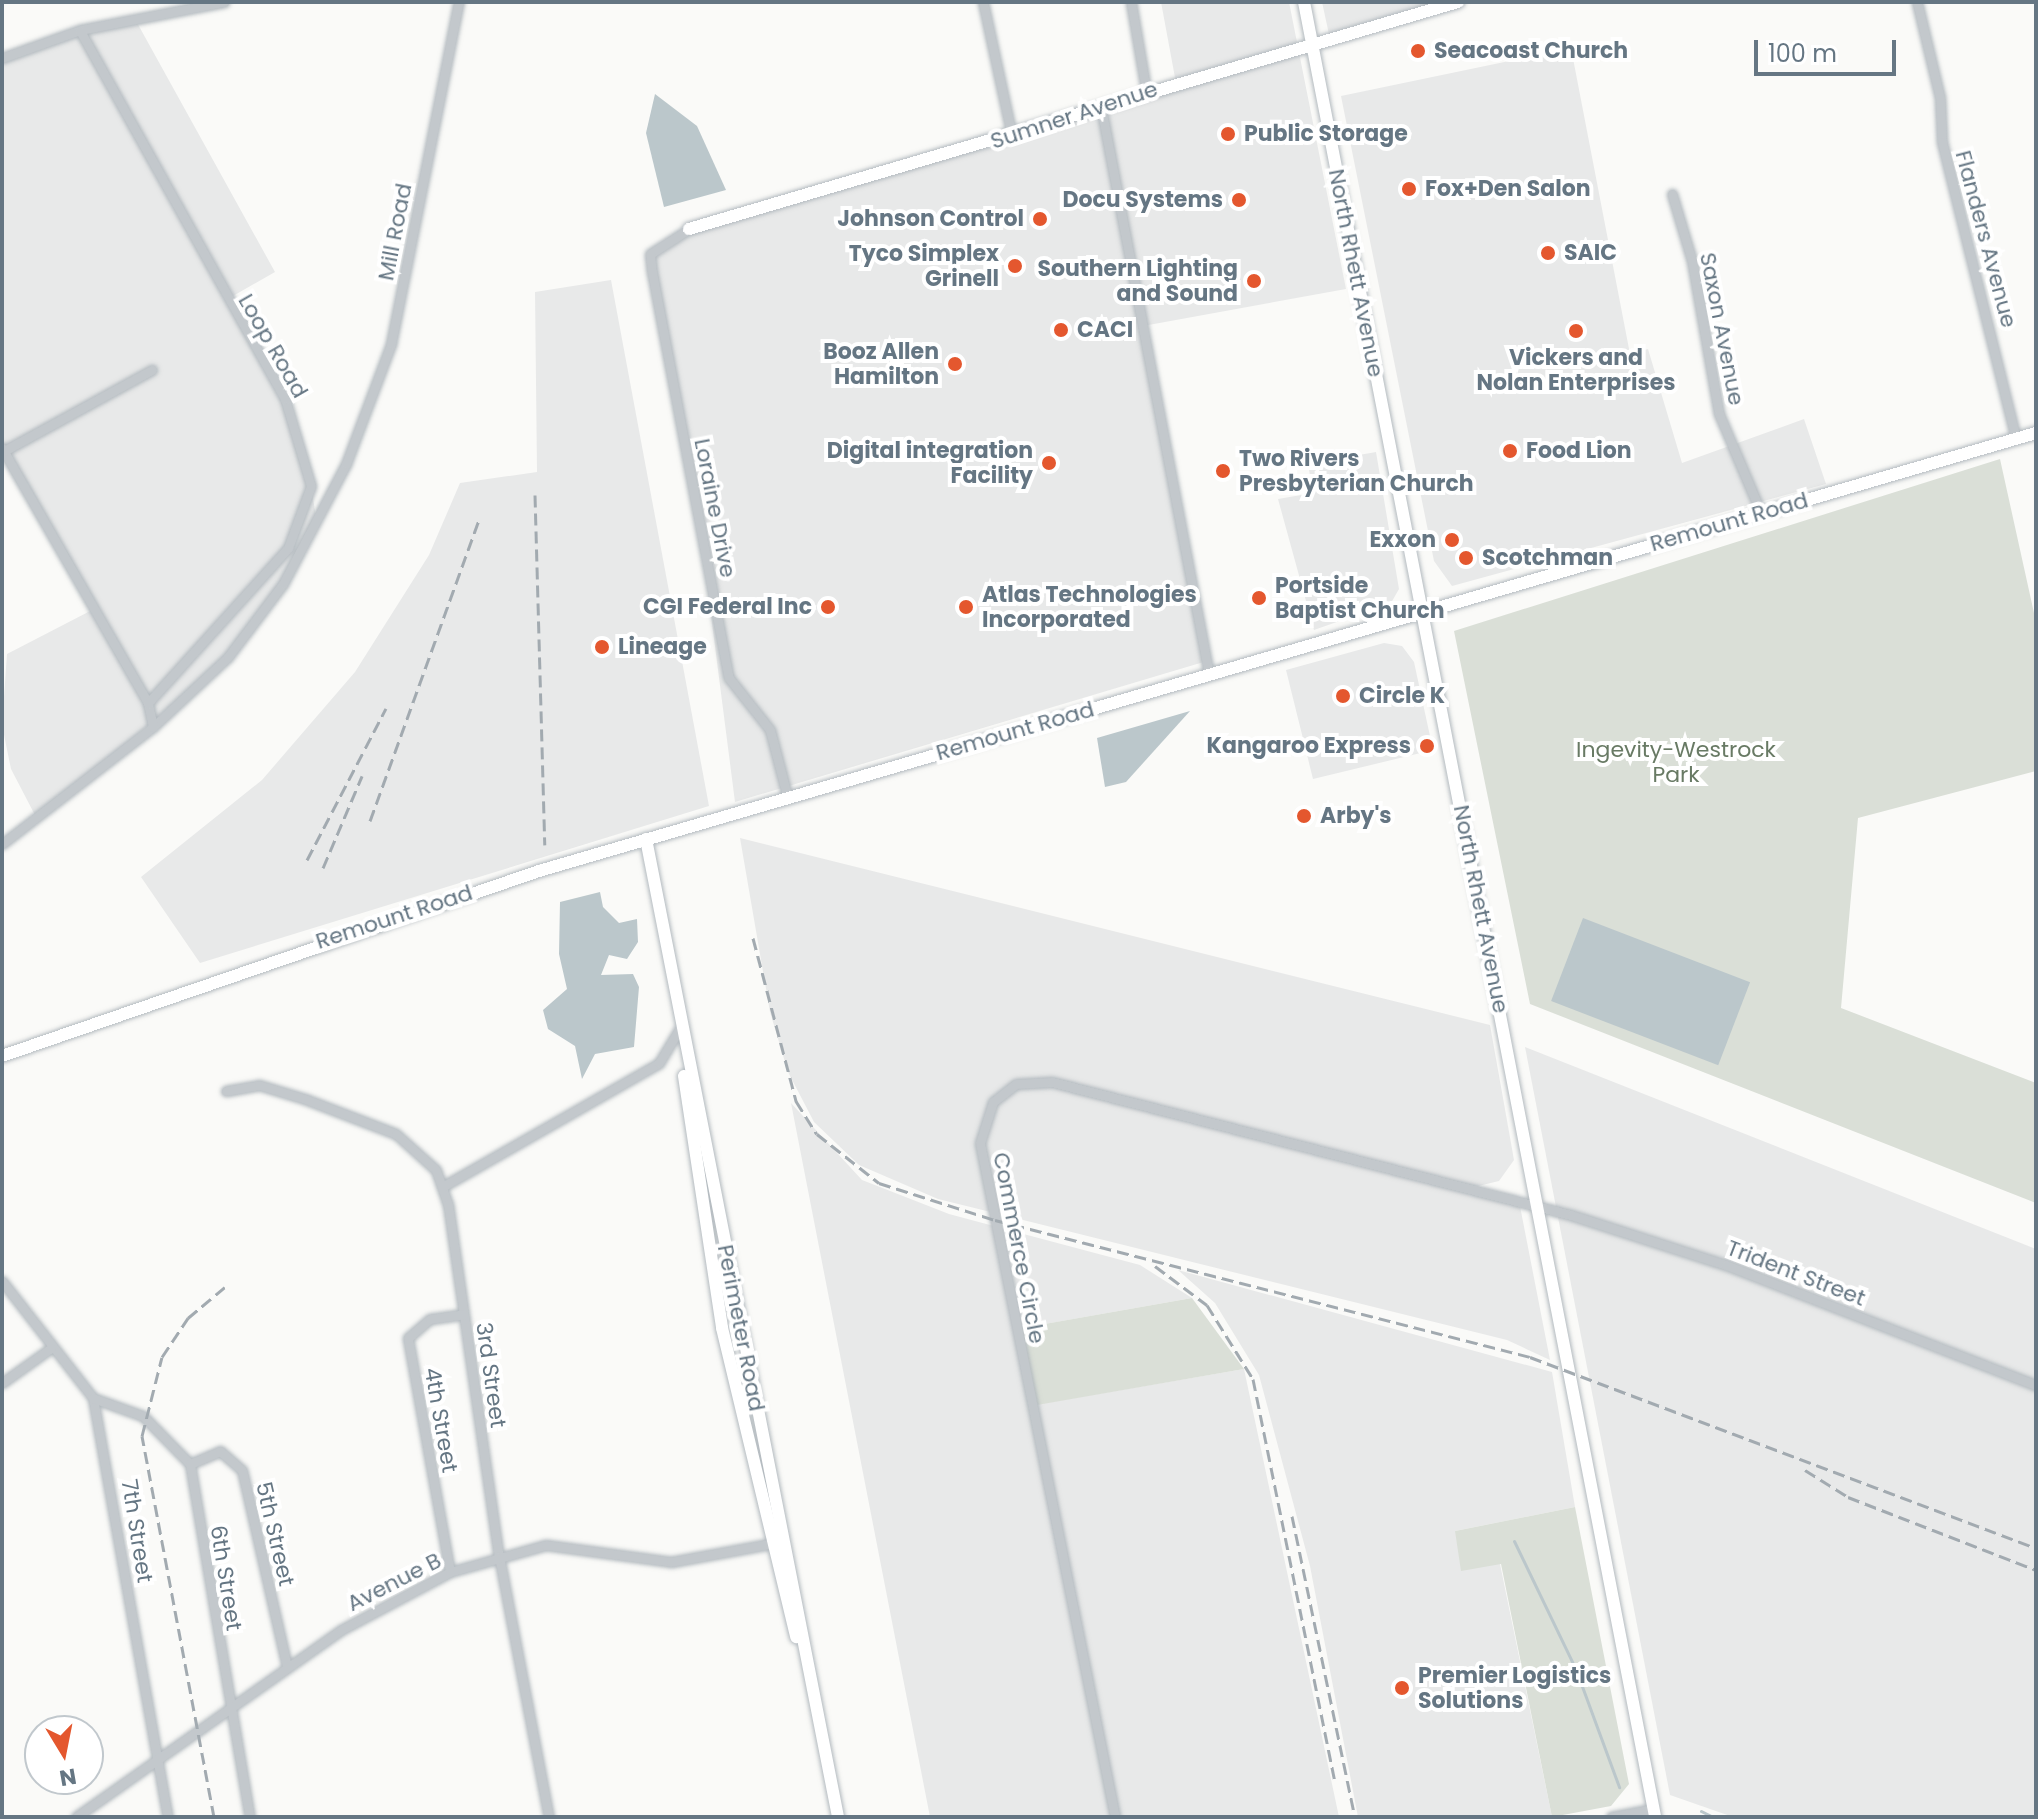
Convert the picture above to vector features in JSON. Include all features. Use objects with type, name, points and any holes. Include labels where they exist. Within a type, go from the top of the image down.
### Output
[{"type":"main road","name":"North Rhett Avenue","points":[[1304,2],[1654,1813]]},
{"type":"main road","name":"Sumner Avenue","points":[[689,229],[1012,136],[1146,90],[1458,2]]},
{"type":"main road","name":"Remount Road","points":[[2,1056],[331,937],[646,839],[2036,433]]},
{"type":"main road","name":"Perimeter Road","points":[[646,839],[682,1042],[728,1259],[777,1543]]},
{"type":"main road","points":[[682,1042],[710,1264],[808,1666],[838,1817]]},
{"type":"main road","points":[[710,1264],[728,1259]]},
{"type":"street","points":[[2,58],[80,30],[224,2]]},
{"type":"street","name":"Mill Road","points":[[153,727],[228,657],[283,584],[346,464],[391,344],[459,2]]},
{"type":"street","points":[[983,2],[1012,136]]},
{"type":"street","points":[[1131,2],[1146,90]]},
{"type":"street","name":"Flanders Avenue","points":[[1917,2],[1951,184],[2016,438]]},
{"type":"street","name":"Loop Road","points":[[80,30],[285,399],[311,486],[288,548],[148,703]]},
{"type":"street","points":[[1101,107],[1209,674]]},
{"type":"street","name":"Saxon Avenue","points":[[1672,194],[1692,261],[1719,414],[1761,513]]},
{"type":"street","name":"Loraine Drive","points":[[689,229],[650,254],[652,272],[729,678],[770,730],[788,799]]},
{"type":"street","points":[[2,844],[153,727],[148,703],[3,451],[152,370]]},
{"type":"street","points":[[442,1187],[659,1063],[680,1028]]},
{"type":"street","name":"Commerce Circle","points":[[1115,1817],[985,1173],[980,1143],[993,1102],[1016,1084],[1052,1082],[1539,1206]]},
{"type":"street","name":"3rd Street","points":[[226,1091],[259,1085],[396,1134],[436,1170],[442,1187],[464,1314],[499,1556],[549,1817]]},
{"type":"street","name":"Trident Street","points":[[1539,1206],[1726,1265],[2036,1385]]},
{"type":"street","points":[[2,1281],[51,1348],[93,1398],[143,1416],[190,1464]]},
{"type":"street","name":"4th Street","points":[[450,1572],[408,1338],[430,1319],[464,1314]]},
{"type":"street","points":[[2,1383],[51,1348]]},
{"type":"street","name":"7th Street","points":[[93,1398],[168,1817]]},
{"type":"street","name":"5th Street","points":[[190,1464],[220,1451],[242,1470],[287,1666]]},
{"type":"street","name":"6th Street","points":[[190,1464],[228,1707],[250,1817]]},
{"type":"street","name":"Avenue B","points":[[76,1817],[155,1757],[287,1666],[450,1572],[546,1545],[671,1562],[777,1543]]},
{"type":"street","points":[[1611,1817],[1654,1813]]},
{"type":"shaded area","points":[[1161,2],[1289,2],[1346,289],[1143,326],[1207,661],[735,802],[699,522],[650,255],[667,239],[1176,83]]},
{"type":"shaded area","points":[[1322,2],[1458,2],[1330,39]]},
{"type":"shaded area","points":[[135,19],[275,272],[226,300],[285,399],[305,452],[318,528],[228,657],[37,819],[11,769],[2,725],[7,654],[94,609],[2,448],[2,58]]},
{"type":"shaded area","points":[[1571,48],[1630,354],[1648,349],[1682,463],[1804,419],[1826,484],[1452,586],[1434,561],[1341,96]]},
{"type":"shaded area","points":[[655,94],[697,126],[726,190],[664,207],[646,133]]},
{"type":"shaded area","points":[[611,280],[709,806],[200,963],[141,877],[262,780],[355,672],[429,555],[460,483],[537,472],[535,292]]},
{"type":"shaded area","points":[[1376,452],[1399,589],[1391,603],[1314,630],[1278,499],[1313,493],[1308,464]]},
{"type":"shaded area","points":[[1384,643],[1402,646],[1414,662],[1433,750],[1313,779],[1286,670]]},
{"type":"shaded area","points":[[1190,711],[1126,782],[1105,787],[1097,738]]},
{"type":"shaded area","points":[[740,838],[1490,1025],[1514,1160],[1499,1181],[1470,1188],[1519,1201],[1550,1360],[1507,1340],[938,1199],[859,1165],[814,1122],[788,1072],[770,1012]]},
{"type":"shaded area","points":[[600,892],[603,907],[619,923],[637,919],[638,942],[627,959],[609,955],[601,975],[633,974],[639,987],[634,1047],[595,1054],[582,1079],[575,1046],[548,1029],[543,1010],[567,989],[559,954],[560,902]]},
{"type":"shaded area","points":[[1583,918],[1750,982],[1718,1065],[1551,1001]]},
{"type":"shaded area","points":[[1525,1047],[2036,1249],[2036,1817],[1733,1817],[1670,1795]]},
{"type":"shaded area","points":[[791,1103],[862,1180],[949,1214],[1140,1265],[1192,1298],[1017,1329],[1033,1405],[1244,1369],[1339,1817],[930,1817]]},
{"type":"shaded area","points":[[1178,1270],[1552,1372],[1575,1507],[1455,1531],[1500,1564],[1552,1817],[1358,1817],[1310,1566],[1259,1375],[1215,1303]]},
{"type":"green space","name":"Ingevity-Westrock Park","points":[[2000,459],[2036,622],[2036,771],[1858,818],[1841,1008],[2036,1083],[2036,1203],[1530,1004],[1454,631]]},
{"type":"green space","points":[[1192,1298],[1244,1369],[1037,1405],[1022,1328]]},
{"type":"green space","points":[[1575,1507],[1629,1784],[1611,1806],[1552,1817],[1501,1564],[1461,1571],[1455,1531]]},
{"type":"waterway","points":[[1514,1541],[1576,1670],[1619,1787]]},
{"type":"waterway","points":[[1701,1811],[1713,1817]]},
{"type":"railway","points":[[535,495],[545,845]]},
{"type":"railway","points":[[370,821],[479,520]]},
{"type":"railway","points":[[307,860],[386,708]]},
{"type":"railway","points":[[323,868],[362,776]]},
{"type":"railway","points":[[753,938],[796,1101],[817,1134],[879,1183],[995,1220],[1530,1357],[2036,1548]]},
{"type":"railway","points":[[1155,1266],[1207,1305],[1253,1379],[1335,1782]]},
{"type":"railway","points":[[214,1817],[142,1436],[162,1357],[188,1318],[225,1287]]},
{"type":"railway","points":[[1805,1470],[1848,1497],[2036,1570]]},
{"type":"railway","points":[[1292,1516],[1355,1817]]},
{"type":"place","name":"Seacoast Church","points":[[1418,51]]},
{"type":"place","name":"Public Storage","points":[[1228,134]]},
{"type":"place","name":"Fox+Den Salon","points":[[1409,189]]},
{"type":"place","name":"Docu Systems","points":[[1239,200]]},
{"type":"place","name":"Johnson Control","points":[[1040,219]]},
{"type":"place","name":"SAIC","points":[[1548,253]]},
{"type":"place","name":"Tyco Simplex Grinell","points":[[1015,266]]},
{"type":"place","name":"Southern Lighting and Sound","points":[[1254,281]]},
{"type":"place","name":"CACI","points":[[1061,330]]},
{"type":"place","name":"Vickers and Nolan Enterprises","points":[[1576,331]]},
{"type":"place","name":"Booz Allen Hamilton","points":[[955,364]]},
{"type":"place","name":"Food Lion","points":[[1510,451]]},
{"type":"place","name":"Digital integration Facility","points":[[1049,463]]},
{"type":"place","name":"Two Rivers Presbyterian Church","points":[[1223,471]]},
{"type":"place","name":"Exxon","points":[[1452,540]]},
{"type":"place","name":"Scotchman","points":[[1466,558]]},
{"type":"place","name":"Portside Baptist Church","points":[[1259,598]]},
{"type":"place","name":"CGI Federal Inc","points":[[828,607]]},
{"type":"place","name":"Atlas Technologies Incorporated","points":[[966,607]]},
{"type":"place","name":"Lineage","points":[[602,647]]},
{"type":"place","name":"Circle K","points":[[1343,696]]},
{"type":"place","name":"Kangaroo Express","points":[[1427,746]]},
{"type":"place","name":"Arby's","points":[[1304,816]]},
{"type":"place","name":"Premier Logistics Solutions","points":[[1402,1688]]}]
